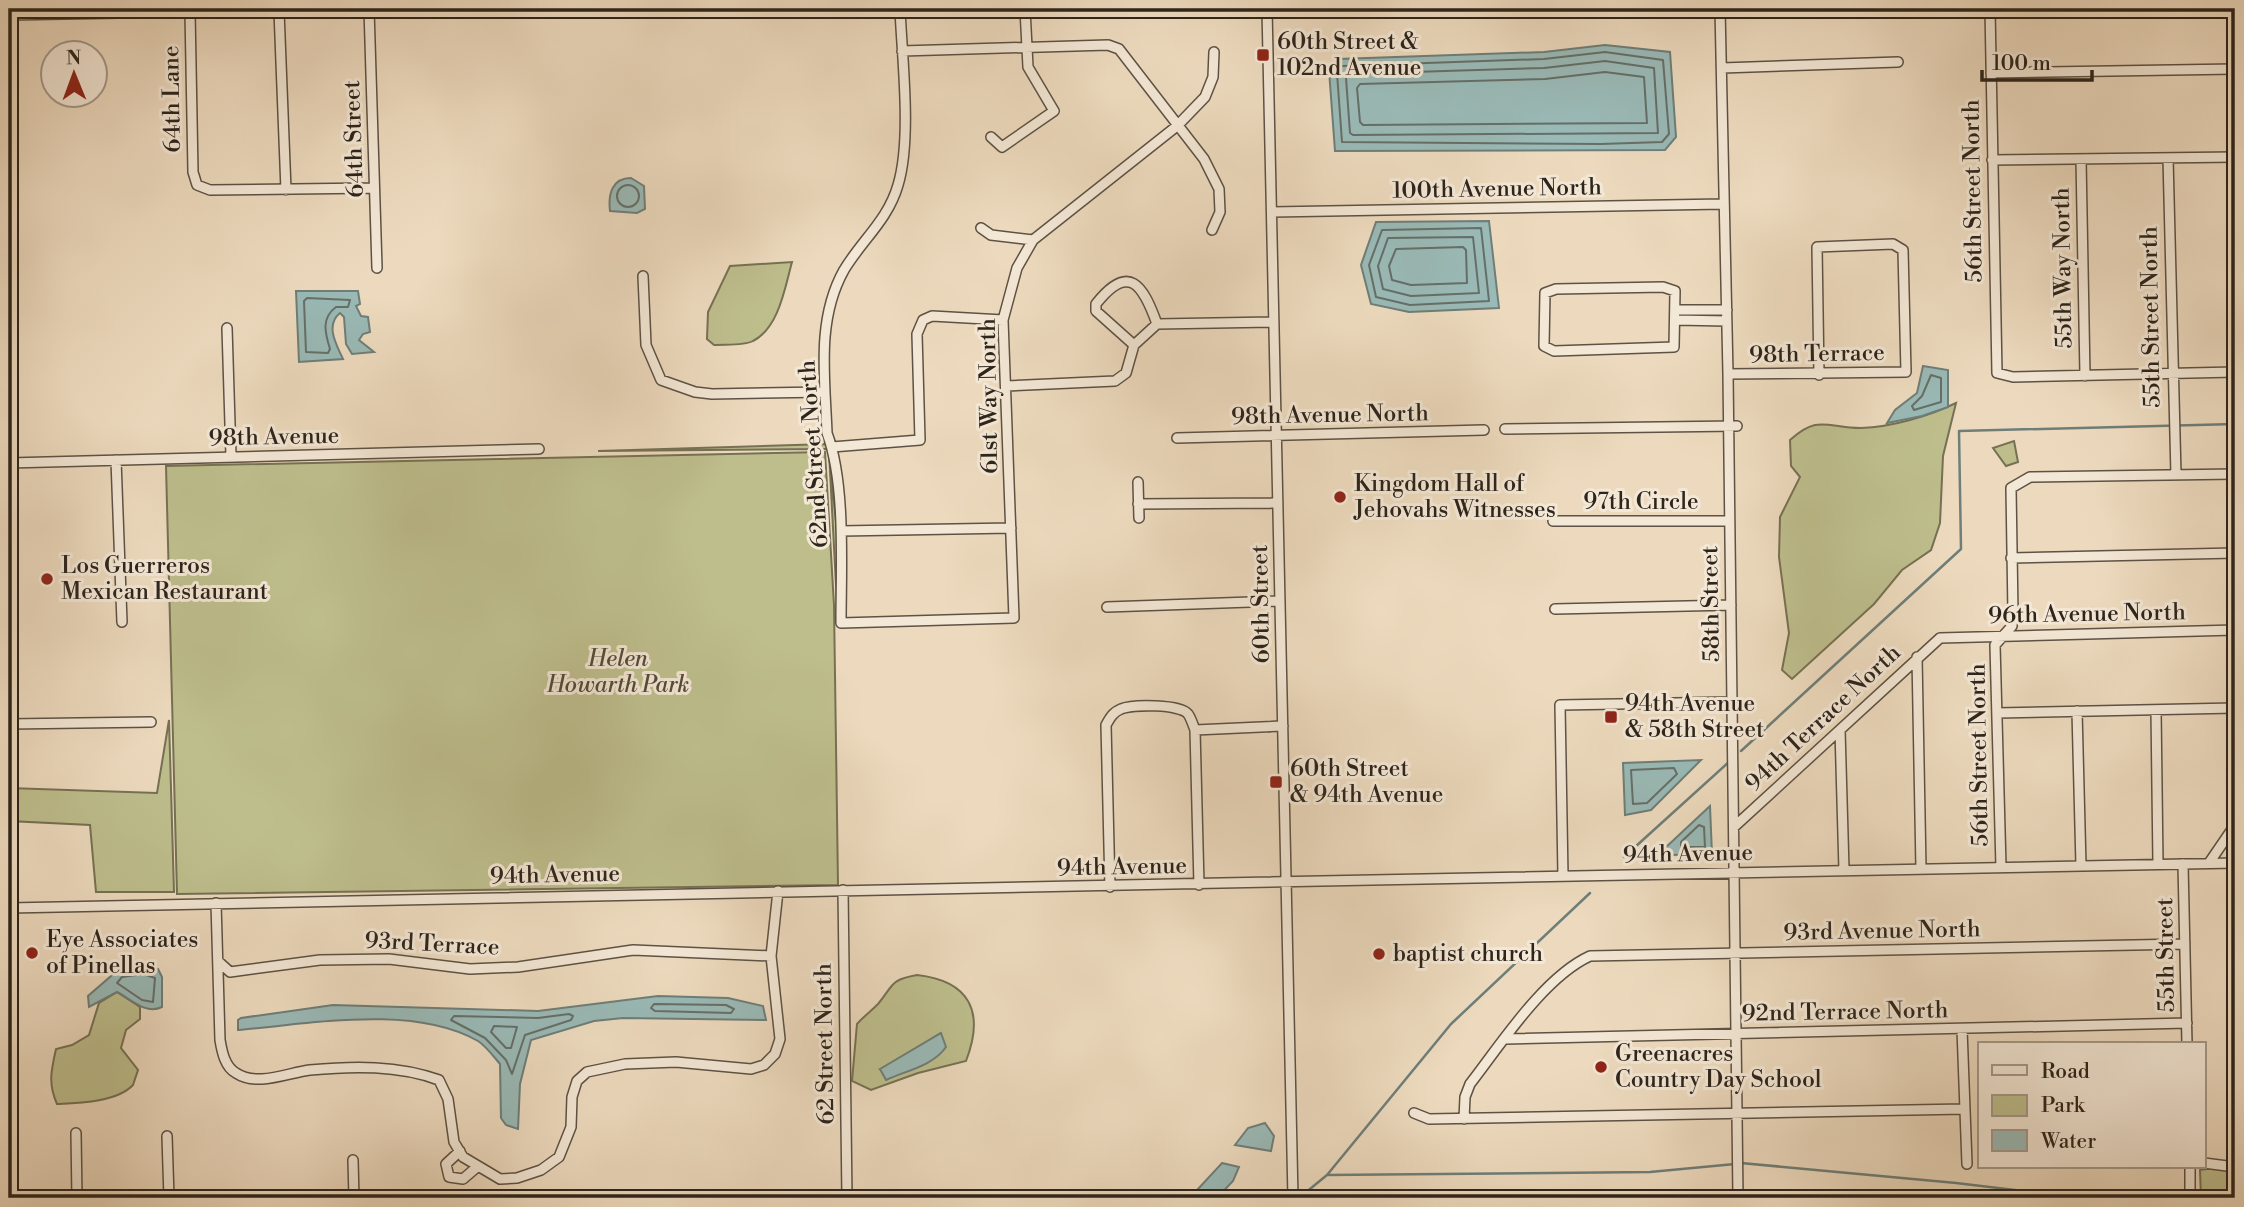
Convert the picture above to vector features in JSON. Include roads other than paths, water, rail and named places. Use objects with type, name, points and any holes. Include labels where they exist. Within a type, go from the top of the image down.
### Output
[{"type":"street","points":[[9,15],[70,11],[337,9]]},
{"type":"street","name":"64th Street","points":[[369,9],[377,268]]},
{"type":"street","points":[[415,9],[450,9]]},
{"type":"street","name":"62nd Street North","points":[[841,623],[841,531],[832,447],[827,433],[826,318],[845,270],[883,221],[899,182],[904,146],[900,9]]},
{"type":"street","points":[[991,136],[1002,147],[1054,111],[1031,74],[1026,46],[1025,9]]},
{"type":"street","name":"60th Street","points":[[1267,9],[1293,1194]]},
{"type":"street","name":"58th Street","points":[[1720,9],[1723,204],[1732,426],[1728,521],[1738,1198]]},
{"type":"street","name":"56th Street North","points":[[1990,9],[1997,373],[2013,377],[2085,376]]},
{"type":"street","points":[[279,11],[286,190],[374,188]]},
{"type":"street","name":"64th Lane","points":[[190,12],[193,172],[197,185],[210,190],[286,190]]},
{"type":"street","points":[[902,51],[1108,45],[1119,49],[1204,159],[1219,189],[1220,212],[1212,230]]},
{"type":"street","name":"61st Way North","points":[[841,623],[1014,618],[1003,320],[1017,268],[1033,240],[1177,126],[1205,97],[1213,77],[1214,52]]},
{"type":"street","points":[[1722,68],[1898,62]]},
{"type":"street","points":[[1991,73],[2235,69]]},
{"type":"street","points":[[1992,160],[2235,157]]},
{"type":"street","name":"55th Street North","points":[[2168,158],[2172,417],[2176,475]]},
{"type":"street","name":"55th Way North","points":[[2081,159],[2085,376]]},
{"type":"street","name":"100th Avenue North","points":[[1272,212],[1723,204]]},
{"type":"street","points":[[981,228],[991,234],[1033,240]]},
{"type":"street","name":"98th Terrace","points":[[1728,374],[1819,375],[1906,372],[1903,250],[1892,244],[1817,247],[1819,375]]},
{"type":"street","points":[[643,276],[646,345],[661,380],[695,392],[712,394],[825,392]]},
{"type":"street","points":[[1133,345],[1096,310],[1096,303],[1106,291],[1118,281],[1129,280],[1136,283],[1157,324]]},
{"type":"street","points":[[1662,287],[1675,291],[1676,315],[1674,347],[1554,351],[1544,346],[1545,293],[1556,289],[1662,287]]},
{"type":"street","points":[[1676,315],[1727,310]]},
{"type":"street","points":[[1676,315],[1727,321]]},
{"type":"street","points":[[832,447],[920,440],[917,334],[923,320],[932,316],[1003,320]]},
{"type":"street","points":[[1007,386],[1115,381],[1126,373],[1133,345],[1157,324],[1274,322]]},
{"type":"street","points":[[228,328],[231,456]]},
{"type":"street","points":[[2085,376],[2235,372]]},
{"type":"street","points":[[1505,429],[1732,426]]},
{"type":"street","name":"98th Avenue North","points":[[1177,438],[1484,430]]},
{"type":"street","name":"98th Avenue","points":[[9,463],[539,449]]},
{"type":"street","points":[[116,460],[122,622]]},
{"type":"street","points":[[2176,475],[2235,474]]},
{"type":"street","name":"56th Street North","points":[[2001,867],[1995,645],[2012,626],[2009,495],[2015,483],[2030,477],[2176,475]]},
{"type":"street","points":[[1138,482],[1139,519]]},
{"type":"street","points":[[1138,504],[1278,503]]},
{"type":"street","name":"97th Circle","points":[[1553,521],[1728,521]]},
{"type":"street","points":[[841,531],[1011,528]]},
{"type":"street","points":[[2011,558],[2235,553]]},
{"type":"street","points":[[1107,607],[1280,601]]},
{"type":"street","points":[[1555,609],[1731,605]]},
{"type":"street","name":"96th Avenue North","points":[[1940,638],[2235,630]]},
{"type":"street","name":"94th Terrace North","points":[[1734,827],[1940,638]]},
{"type":"street","points":[[1917,657],[1922,869]]},
{"type":"street","points":[[1563,877],[1560,705],[1731,702]]},
{"type":"street","points":[[1110,887],[1106,725],[1114,712],[1124,707],[1179,708],[1187,713],[1195,730],[1199,885]]},
{"type":"street","points":[[1997,713],[2235,708]]},
{"type":"street","points":[[2156,710],[2158,864]]},
{"type":"street","points":[[2077,711],[2081,866]]},
{"type":"street","points":[[9,724],[151,722]]},
{"type":"street","points":[[1195,730],[1283,726]]},
{"type":"street","points":[[1840,730],[1844,870]]},
{"type":"street","points":[[2208,863],[2235,825]]},
{"type":"street","name":"94th Avenue","points":[[9,908],[2235,863]]},
{"type":"street","name":"55th Street","points":[[2183,864],[2187,1042]]},
{"type":"street","name":"62 Street North","points":[[843,890],[847,1198]]},
{"type":"street","points":[[216,903],[220,1040],[224,1058],[234,1073],[253,1080],[322,1070],[380,1068],[415,1071],[439,1080],[448,1099],[449,1122],[460,1151],[477,1167],[500,1179],[517,1178],[541,1170],[559,1157],[571,1126],[572,1097],[577,1081],[587,1072],[625,1064],[677,1062],[751,1069],[764,1065],[775,1054],[780,1039],[771,956],[778,891]]},
{"type":"street","name":"93rd Avenue North","points":[[1505,1039],[1544,993],[1580,960],[1590,956],[2185,944]]},
{"type":"street","name":"93rd Terrace","points":[[219,962],[230,972],[320,960],[389,958],[470,969],[518,967],[633,950],[771,956]]},
{"type":"street","name":"92nd Terrace North","points":[[1505,1039],[2187,1023]]},
{"type":"street","points":[[1962,1029],[1967,1164]]},
{"type":"street","points":[[1464,1119],[1465,1097],[1470,1084],[1505,1039]]},
{"type":"street","points":[[1414,1112],[1429,1119],[1464,1119],[1964,1109]]},
{"type":"street","points":[[76,1133],[77,1198]]},
{"type":"street","points":[[167,1136],[169,1198]]},
{"type":"street","points":[[460,1151],[446,1164],[449,1177],[463,1179],[477,1167]]},
{"type":"street","points":[[353,1160],[354,1198]]},
{"type":"street","points":[[2206,1163],[2235,1167]]},
{"type":"street","points":[[2190,1168],[2190,1198]]},
{"type":"water","points":[[1605,45],[1670,52],[1676,137],[1665,150],[1335,151],[1329,70],[1338,59],[1544,52]]},
{"type":"water","points":[[631,178],[644,186],[645,209],[637,213],[610,211],[610,199],[615,184]]},
{"type":"water","points":[[1489,221],[1499,308],[1409,312],[1371,304],[1361,265],[1376,222]]},
{"type":"water","points":[[296,291],[358,291],[360,304],[356,306],[361,316],[368,317],[370,332],[363,334],[359,340],[374,352],[352,354],[346,344],[344,317],[340,313],[333,323],[333,329],[343,359],[299,362]]},
{"type":"water","points":[[1923,366],[1948,370],[1948,407],[1922,416],[1887,423],[1895,410],[1917,393]]},
{"type":"water","points":[[1701,760],[1651,810],[1625,815],[1623,763]]},
{"type":"water","points":[[1710,806],[1712,854],[1671,855],[1664,849]]},
{"type":"water","points":[[143,967],[158,969],[162,977],[162,1007],[144,1008],[117,992],[89,1007],[88,996],[118,970]]},
{"type":"water","points":[[658,996],[728,998],[763,1006],[766,1020],[623,1018],[594,1021],[531,1040],[520,1084],[518,1129],[506,1125],[501,1118],[500,1064],[481,1043],[452,1030],[423,1023],[361,1019],[238,1030],[238,1020],[241,1018],[333,1005],[538,1011]]},
{"type":"water","points":[[941,1033],[946,1047],[940,1054],[886,1080],[880,1069]]},
{"type":"water","points":[[1265,1123],[1274,1136],[1271,1151],[1235,1145],[1248,1128]]},
{"type":"water","points":[[1222,1163],[1239,1167],[1233,1181],[1217,1198],[1199,1198],[1197,1190]]},
{"type":"waterway","points":[[1741,751],[1961,549],[1959,431],[2235,424]]},
{"type":"waterway","points":[[1624,857],[1730,761]]},
{"type":"waterway","points":[[1299,1198],[1327,1175],[1451,1024],[1590,893]]},
{"type":"waterway","points":[[1741,1163],[2082,1198]]},
{"type":"waterway","points":[[1327,1175],[1650,1172],[1735,1164]]},
{"type":"place","name":"60th Street & 102nd Avenue","points":[[1263,55]]},
{"type":"place","name":"Kingdom Hall of Jehovahs Witnesses","points":[[1340,497]]},
{"type":"place","name":"Los Guerreros Mexican Restaurant","points":[[47,579]]},
{"type":"place","name":"94th Avenue & 58th Street","points":[[1611,717]]},
{"type":"place","name":"60th Street & 94th Avenue","points":[[1276,782]]},
{"type":"place","name":"Eye Associates of Pinellas","points":[[32,953]]},
{"type":"place","name":"baptist church","points":[[1379,954]]},
{"type":"place","name":"Greenacres Country Day School","points":[[1601,1067]]},
{"type":"park label","name":"Helen Howarth Park","points":[[618,672]]}]
